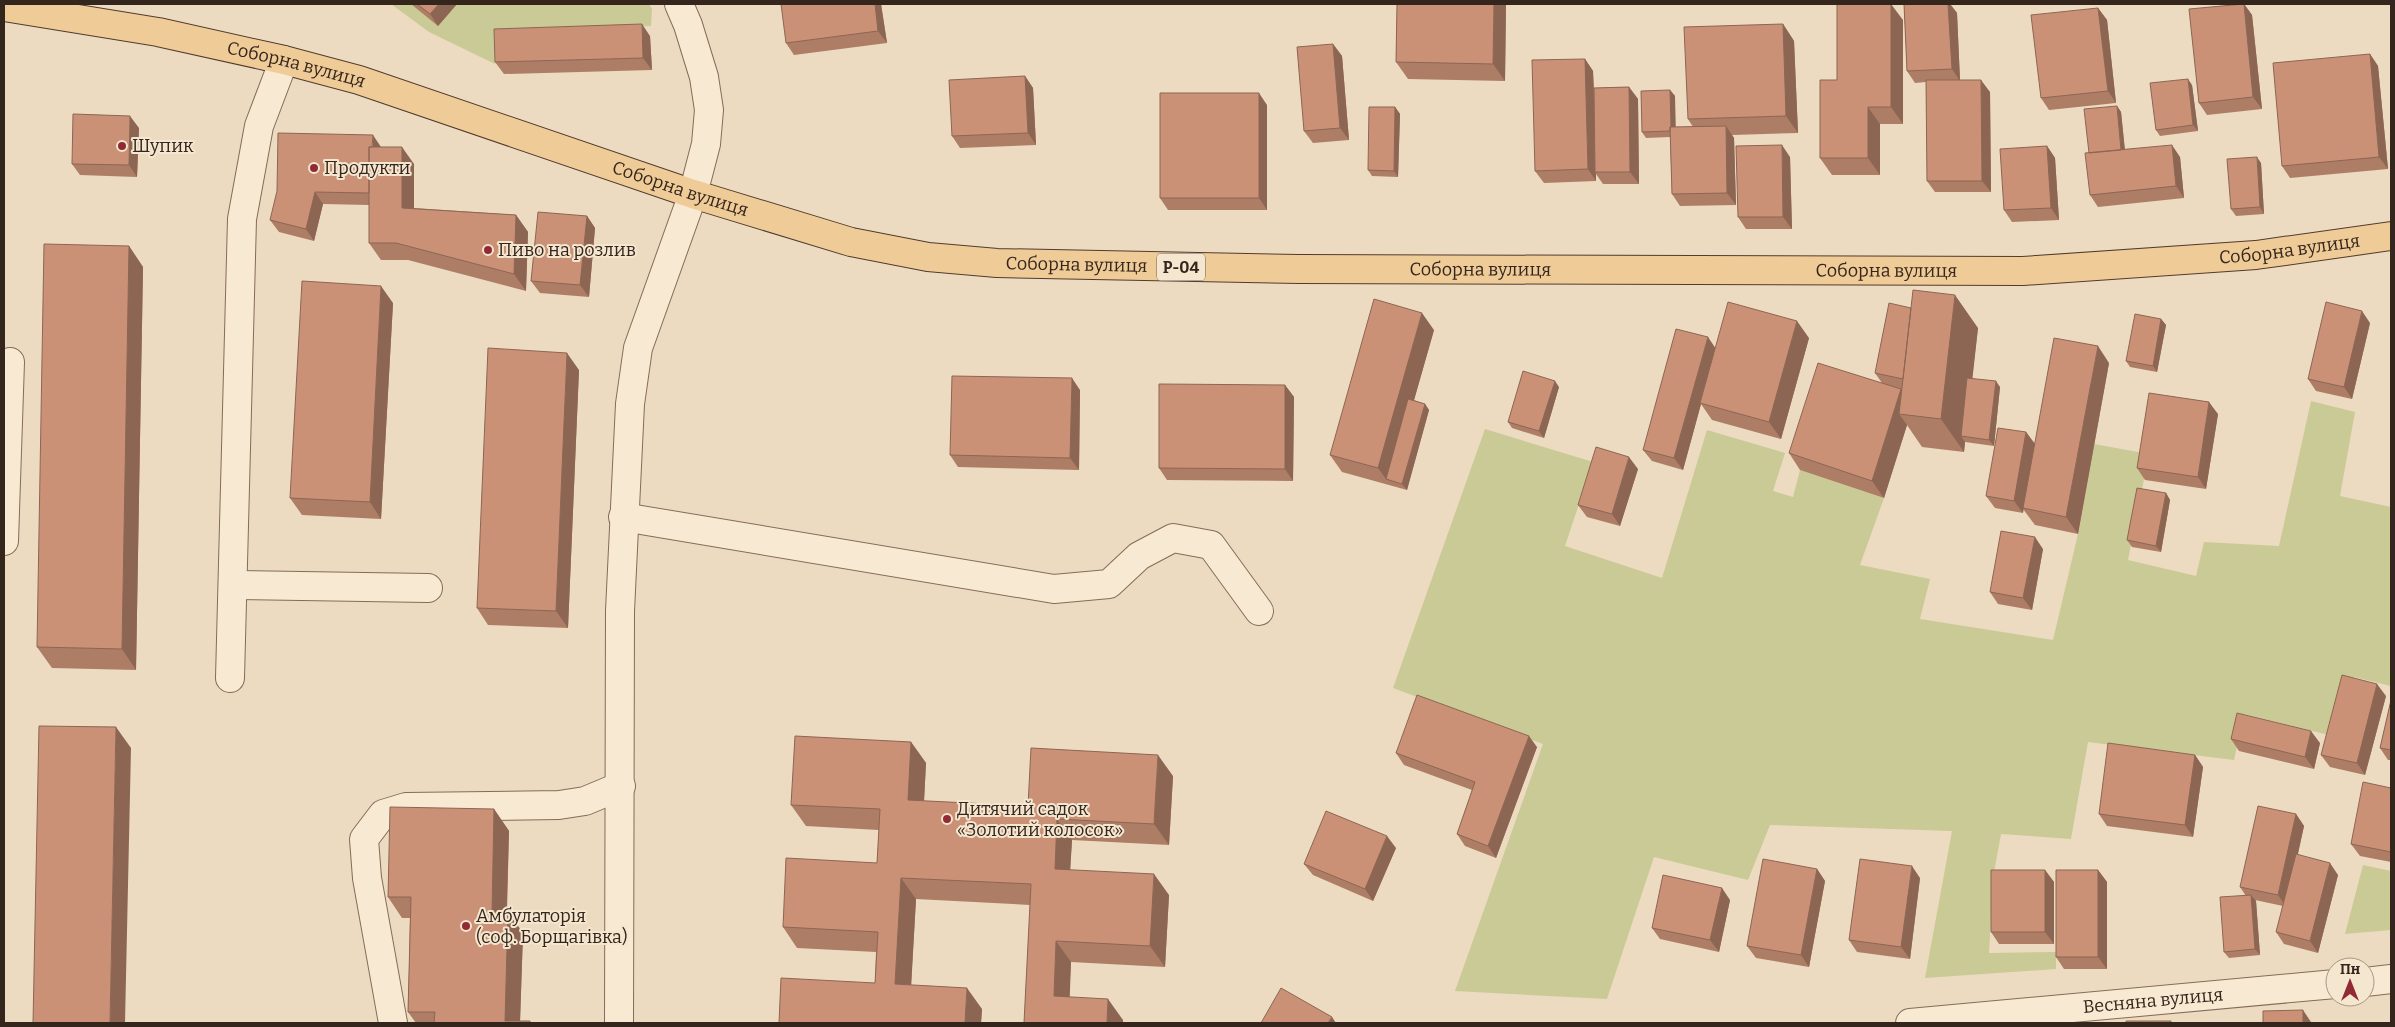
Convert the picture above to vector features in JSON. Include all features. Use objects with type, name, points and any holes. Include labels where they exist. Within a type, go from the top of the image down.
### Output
[{"type":"main road","name":"Соборна вулиця","points":[[4,7],[158,32],[284,60],[359,80],[693,194],[850,242],[928,257],[1007,264],[1299,269],[2023,271],[2256,255],[2391,236]]},
{"type":"street","points":[[619,1023],[620,611],[623,517],[630,404],[638,348],[693,194],[706,144],[709,110],[704,77],[688,25],[679,4]]},
{"type":"street","points":[[230,678],[242,219],[259,126],[284,60]]},
{"type":"street","points":[[4,541],[10,362]]},
{"type":"street","points":[[623,517],[1054,590],[1110,584],[1139,556],[1173,538],[1211,545],[1259,611]]},
{"type":"street","points":[[233,585],[428,588]]},
{"type":"street","points":[[393,1023],[368,878],[364,839],[383,814],[406,807],[559,805],[585,801],[621,786]]},
{"type":"street","points":[[2375,981],[2391,979]]},
{"type":"street","name":"Весняна вулиця","points":[[1910,1023],[2325,985]]},
{"type":"green space","points":[[391,4],[649,4],[652,9],[651,26],[496,33],[495,64],[429,32]]},
{"type":"green space","points":[[2311,401],[2355,412],[2340,496],[2391,507],[2391,686],[2354,677],[2337,737],[2244,714],[2234,760],[2088,742],[2071,839],[2001,834],[1993,878],[1989,953],[2056,952],[2056,969],[1925,978],[1952,831],[1770,825],[1748,880],[1654,857],[1607,999],[1455,991],[1543,744],[1393,688],[1485,429],[1593,462],[1565,546],[1662,578],[1707,430],[1785,453],[1773,491],[1793,497],[1800,470],[1884,498],[1860,565],[1930,579],[1920,619],[2053,640],[2078,534],[2094,444],[2149,454],[2128,560],[2196,576],[2204,542],[2279,546]]},
{"type":"green space","points":[[2363,865],[2391,871],[2391,930],[2345,934]]},
{"type":"building","points":[[417,4],[439,4],[430,14]]},
{"type":"building","points":[[781,4],[875,4],[878,31],[786,43]]},
{"type":"building","points":[[1397,4],[1494,4],[1493,64],[1396,62]]},
{"type":"building","points":[[1837,4],[1891,4],[1891,107],[1868,107],[1868,158],[1820,158],[1820,80],[1837,80]]},
{"type":"building","points":[[1904,4],[1948,4],[1952,69],[1907,71]]},
{"type":"building","points":[[2244,4],[2253,97],[2199,103],[2189,9]]},
{"type":"building","points":[[2098,8],[2108,91],[2041,98],[2031,15]]},
{"type":"building","points":[[642,24],[643,58],[495,62],[494,29]]},
{"type":"building","points":[[1783,24],[1786,116],[1688,119],[1684,27]]},
{"type":"building","points":[[1333,44],[1340,128],[1304,131],[1297,47]]},
{"type":"building","points":[[2370,54],[2379,157],[2282,166],[2273,63]]},
{"type":"building","points":[[1585,59],[1588,169],[1535,171],[1532,60]]},
{"type":"building","points":[[1025,76],[1028,133],[952,136],[949,80]]},
{"type":"building","points":[[2188,79],[2193,125],[2156,130],[2150,83]]},
{"type":"building","points":[[1926,80],[1981,80],[1982,181],[1927,181]]},
{"type":"building","points":[[1629,87],[1630,172],[1595,172],[1594,88]]},
{"type":"building","points":[[1670,90],[1670,131],[1642,132],[1641,91]]},
{"type":"building","points":[[1160,93],[1259,93],[1259,198],[1160,198]]},
{"type":"building","points":[[2117,106],[2121,150],[2089,153],[2084,109]]},
{"type":"building","points":[[1369,107],[1395,107],[1394,171],[1368,170]]},
{"type":"building","points":[[73,114],[130,116],[129,165],[72,164]]},
{"type":"building","points":[[1726,126],[1727,193],[1672,194],[1670,127]]},
{"type":"building","points":[[278,133],[373,135],[372,147],[369,147],[369,193],[315,192],[306,229],[270,220],[277,191]]},
{"type":"building","points":[[1782,145],[1783,217],[1738,217],[1736,146]]},
{"type":"building","points":[[2172,145],[2176,186],[2090,195],[2085,153]]},
{"type":"building","points":[[2047,146],[2051,208],[2004,210],[2000,149]]},
{"type":"building","points":[[369,147],[402,147],[402,208],[516,215],[514,274],[396,243],[369,243]]},
{"type":"building","points":[[2257,157],[2260,207],[2231,209],[2227,159]]},
{"type":"building","points":[[538,212],[587,216],[580,285],[531,281]]},
{"type":"building","points":[[44,244],[129,246],[122,649],[37,647]]},
{"type":"building","points":[[302,281],[381,286],[370,502],[290,498]]},
{"type":"building","points":[[1913,290],[1955,295],[1941,419],[1899,414]]},
{"type":"building","points":[[1374,299],[1422,313],[1378,468],[1330,455]]},
{"type":"building","points":[[1728,302],[1797,321],[1769,422],[1700,403]]},
{"type":"building","points":[[2326,302],[2362,311],[2344,387],[2308,379]]},
{"type":"building","points":[[1889,303],[1911,308],[1903,379],[1875,373]]},
{"type":"building","points":[[2135,314],[2161,319],[2153,366],[2126,361]]},
{"type":"building","points":[[1676,329],[1708,337],[1674,458],[1643,450]]},
{"type":"building","points":[[2054,338],[2098,346],[2066,517],[2023,508]]},
{"type":"building","points":[[488,348],[567,353],[556,611],[477,608]]},
{"type":"building","points":[[1818,363],[1901,389],[1872,481],[1789,453]]},
{"type":"building","points":[[1523,371],[1555,381],[1539,431],[1508,422]]},
{"type":"building","points":[[952,376],[1072,378],[1070,458],[950,455]]},
{"type":"building","points":[[1967,378],[1996,381],[1989,440],[1961,436]]},
{"type":"building","points":[[1159,384],[1285,385],[1285,469],[1159,468]]},
{"type":"building","points":[[2149,393],[2209,402],[2198,477],[2137,468]]},
{"type":"building","points":[[1408,399],[1425,404],[1402,484],[1386,479]]},
{"type":"building","points":[[1998,428],[2026,432],[2014,501],[1986,496]]},
{"type":"building","points":[[1596,447],[1629,457],[1612,514],[1578,505]]},
{"type":"building","points":[[2137,488],[2166,493],[2156,546],[2127,540]]},
{"type":"building","points":[[2001,531],[2035,537],[2023,598],[1990,592]]},
{"type":"building","points":[[2342,675],[2377,684],[2357,763],[2321,755]]},
{"type":"building","points":[[1417,695],[1529,736],[1488,846],[1457,834],[1475,782],[1396,753]]},
{"type":"building","points":[[2391,700],[2391,750],[2380,748]]},
{"type":"building","points":[[2237,713],[2311,731],[2305,757],[2231,739]]},
{"type":"building","points":[[39,726],[116,727],[110,1023],[33,1023]]},
{"type":"building","points":[[795,736],[911,742],[908,800],[1028,806],[1031,748],[1158,755],[1154,824],[1057,819],[1055,869],[1154,874],[1150,946],[1056,941],[1054,996],[1108,999],[1107,1023],[1024,1023],[1031,884],[901,878],[895,984],[967,988],[965,1023],[779,1023],[781,978],[875,983],[878,932],[783,927],[786,858],[877,863],[880,809],[791,805]]},
{"type":"building","points":[[2108,743],[2195,755],[2185,825],[2099,814]]},
{"type":"building","points":[[2363,782],[2391,788],[2391,852],[2351,844]]},
{"type":"building","points":[[2258,806],[2296,814],[2278,895],[2240,887]]},
{"type":"building","name":"Амбулаторія (соф. Борщагівка)","points":[[390,807],[494,809],[492,912],[508,912],[505,1021],[530,1021],[530,1023],[434,1023],[435,1012],[408,1012],[411,897],[388,897]]},
{"type":"building","points":[[1326,811],[1387,836],[1365,889],[1304,864]]},
{"type":"building","points":[[2296,854],[2330,863],[2310,941],[2276,932]]},
{"type":"building","points":[[1763,859],[1817,869],[1801,955],[1747,946]]},
{"type":"building","points":[[1860,859],[1912,866],[1901,947],[1849,940]]},
{"type":"building","points":[[1991,870],[2045,870],[2045,932],[1991,932]]},
{"type":"building","points":[[2056,870],[2098,870],[2098,957],[2056,957]]},
{"type":"building","points":[[1663,875],[1722,888],[1710,940],[1652,928]]},
{"type":"building","points":[[2251,895],[2255,949],[2224,952],[2220,897]]},
{"type":"building","points":[[1281,988],[1332,1017],[1328,1023],[1261,1023]]},
{"type":"building","points":[[2303,1010],[2303,1023],[2263,1023],[2263,1011]]},
{"type":"building","points":[[2126,1021],[2171,1021],[2171,1023],[2126,1023]]},
{"type":"place","name":"Шупик","points":[[122,146]]},
{"type":"place","name":"Продукти","points":[[314,168]]},
{"type":"place","name":"Пиво на розлив","points":[[488,250]]},
{"type":"place","name":"Дитячий садок «Золотий колосок»","points":[[947,819]]},
{"type":"place","name":"Амбулаторія (соф. Борщагівка)","points":[[466,926]]}]
